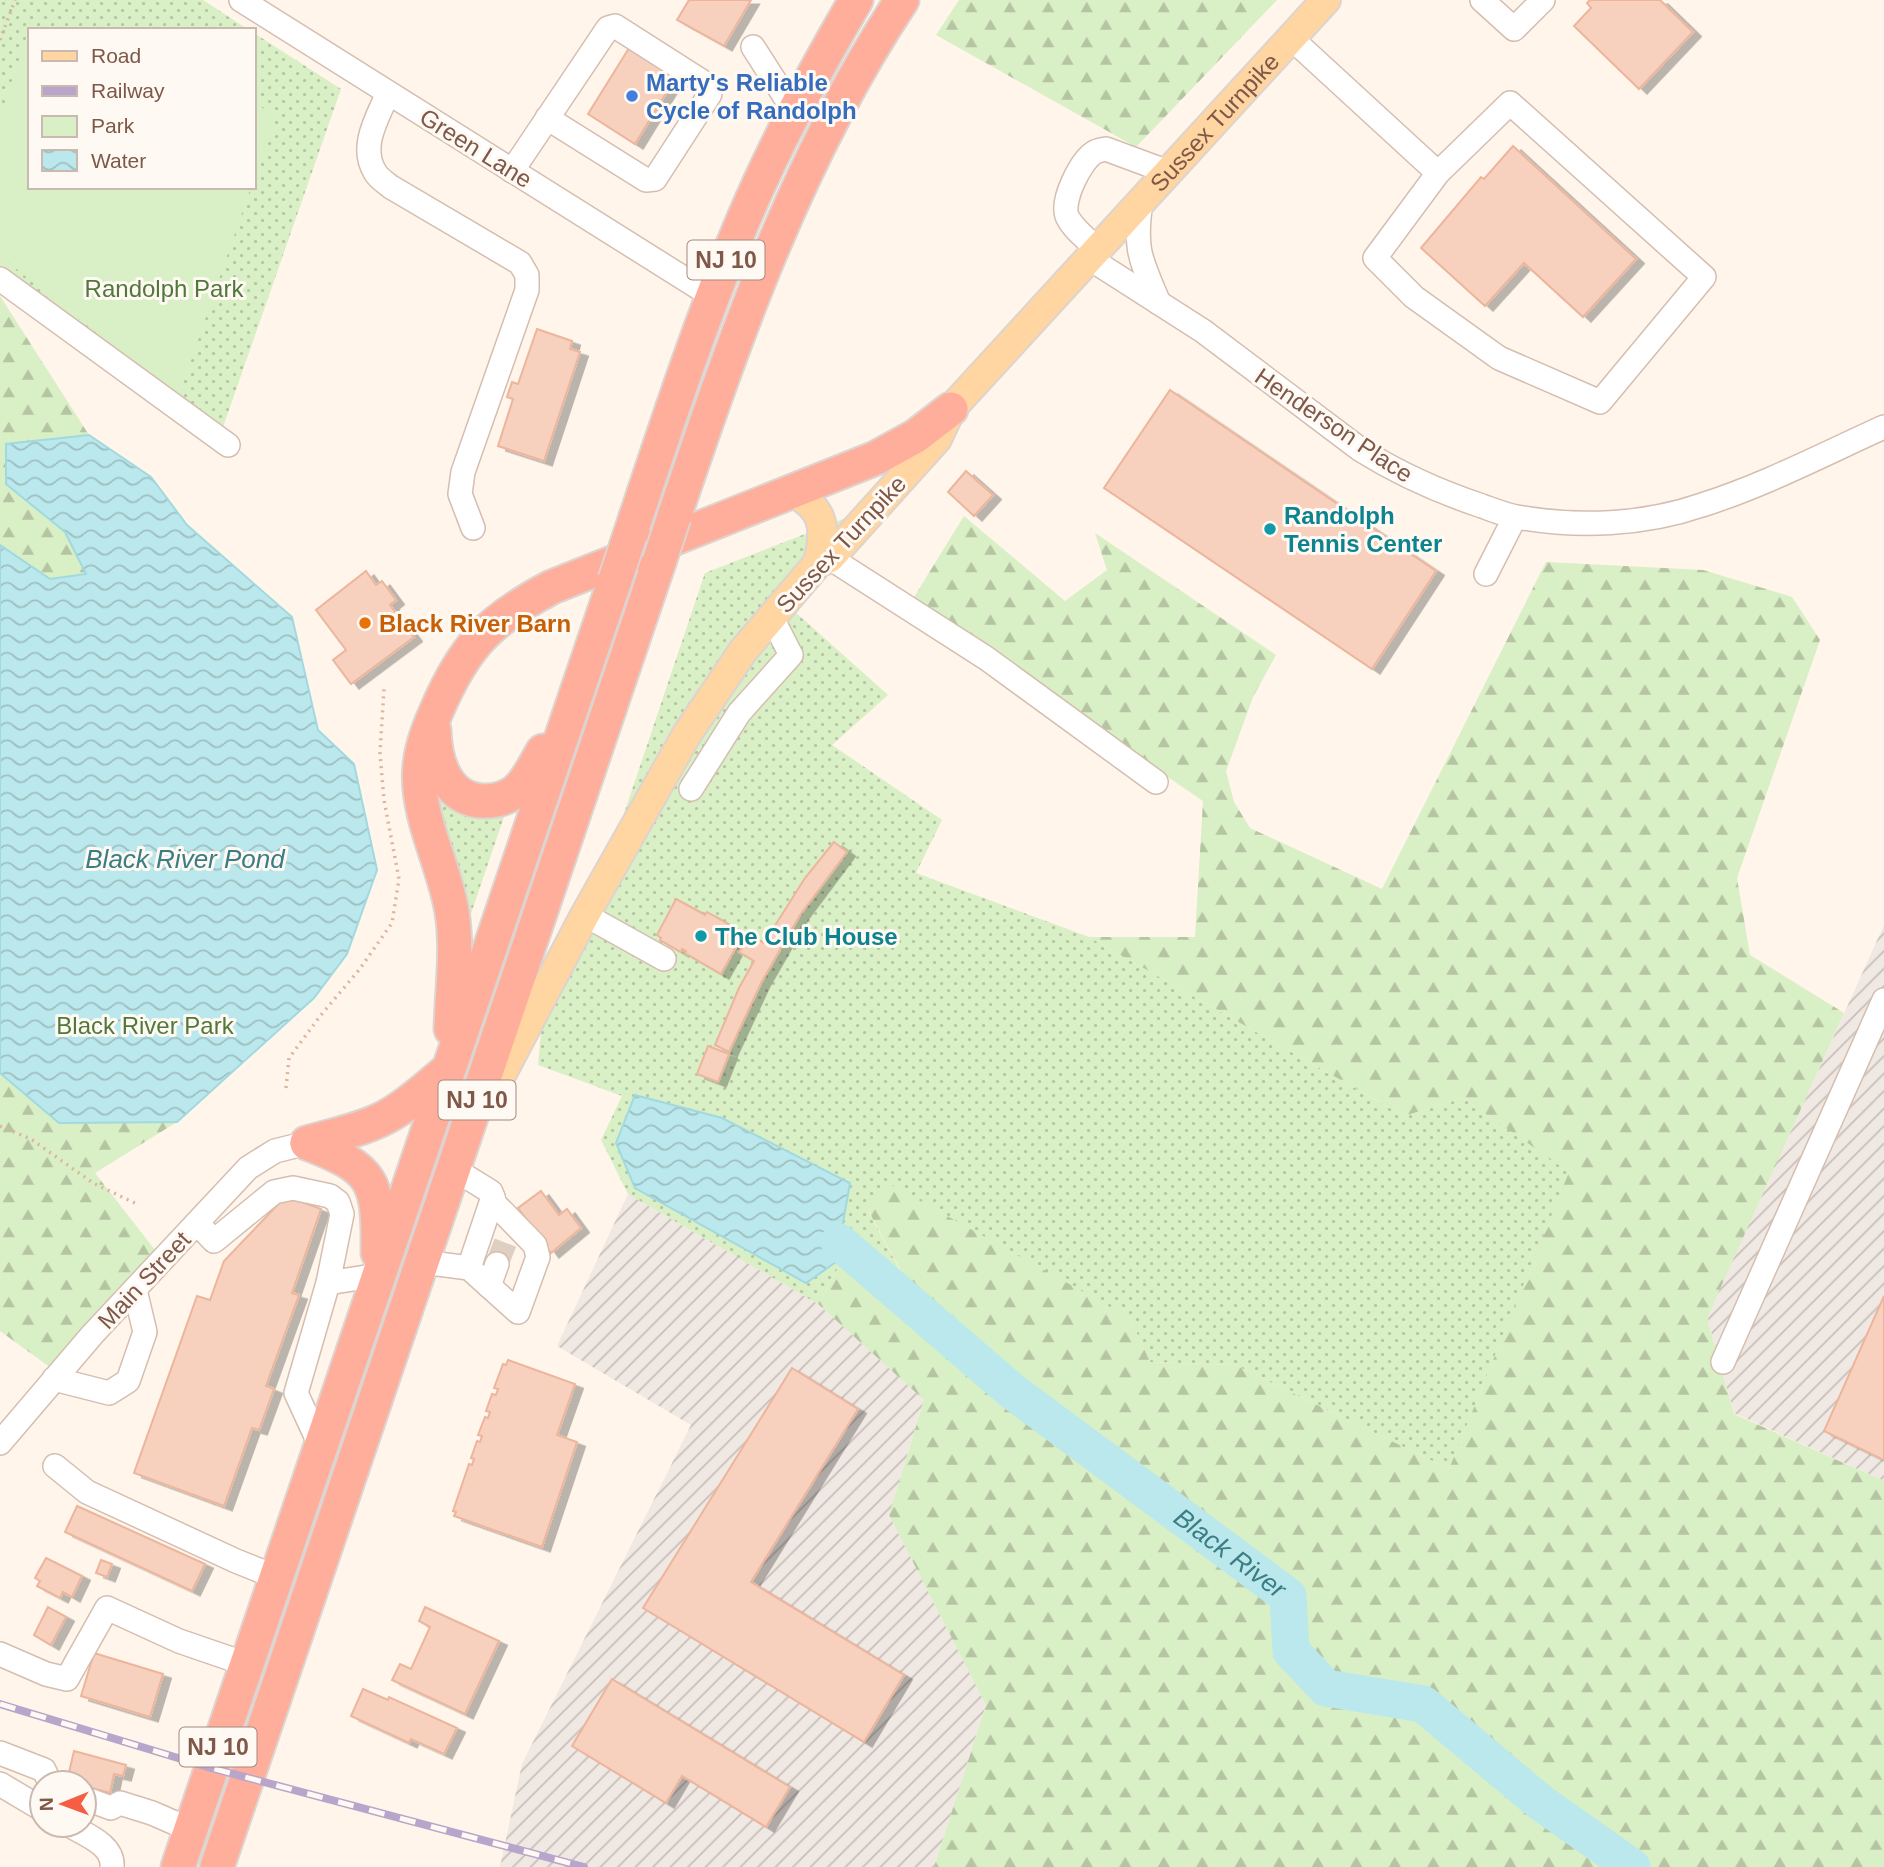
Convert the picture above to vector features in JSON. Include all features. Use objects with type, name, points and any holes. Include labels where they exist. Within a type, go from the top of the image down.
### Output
[{"type":"highway","name":"NJ 10","points":[[178,1867],[712,296],[794,111],[856,0]]},
{"type":"highway","name":"NJ 10","points":[[222,1866],[735,338],[793,197],[843,97],[902,0]]},
{"type":"highway","points":[[307,1143],[372,1124],[389,1116],[449,1068],[453,915],[422,804],[419,768],[423,742],[460,662],[492,625],[517,606],[552,587],[876,458],[916,436],[951,408]]},
{"type":"highway","points":[[437,710],[434,742],[442,774],[449,784],[465,797],[474,801],[492,801],[509,795],[525,781],[578,688]]},
{"type":"highway","points":[[307,1143],[355,1164],[373,1188],[378,1230],[378,1275]]},
{"type":"main road","name":"Sussex Turnpike","points":[[455,1166],[585,915],[687,734],[743,651],[937,439],[951,408],[1326,0]]},
{"type":"main road","points":[[792,492],[806,499],[822,523],[824,561]]},
{"type":"street","name":"Green Lane","points":[[241,0],[712,296]]},
{"type":"street","points":[[1482,0],[1514,29],[1543,0]]},
{"type":"street","points":[[512,171],[547,118],[608,29],[615,26],[709,86],[710,94],[655,179],[646,180],[547,118]]},
{"type":"street","points":[[1291,38],[1438,173]]},
{"type":"street","points":[[753,47],[794,111]]},
{"type":"street","points":[[388,93],[370,134],[368,153],[375,174],[391,187],[520,263],[527,275],[527,290],[463,472],[460,494],[473,528]]},
{"type":"street","points":[[1510,103],[1704,277],[1600,402],[1499,358],[1414,297],[1375,258],[1438,173],[1510,103]]},
{"type":"street","name":"Henderson Place","points":[[1168,172],[1106,149],[1096,151],[1088,158],[1068,194],[1065,207],[1068,218],[1093,253],[1159,303],[1203,331],[1361,450],[1414,481],[1446,494],[1515,517],[1567,522],[1631,521],[1668,515],[1703,505],[1769,480],[1884,427]]},
{"type":"street","points":[[1142,201],[1137,229],[1139,255],[1159,303]]},
{"type":"street","points":[[0,279],[228,445]]},
{"type":"street","points":[[1486,574],[1515,517]]},
{"type":"street","points":[[824,561],[986,658],[1156,782]]},
{"type":"street","points":[[691,789],[739,713],[792,655],[772,618]]},
{"type":"street","points":[[585,915],[664,959]]},
{"type":"street","points":[[1723,1362],[1884,1000]]},
{"type":"street","name":"Main Street","points":[[0,1443],[54,1379],[248,1168],[275,1151],[307,1143]]},
{"type":"street","points":[[423,1262],[469,1268],[493,1275],[518,1312],[538,1257],[535,1245],[510,1229],[491,1192],[455,1166]]},
{"type":"street","points":[[197,1223],[214,1241],[274,1192],[283,1188],[330,1196],[338,1202],[342,1214],[328,1283],[296,1393],[320,1445]]},
{"type":"street","points":[[469,1268],[493,1197]]},
{"type":"street","points":[[328,1283],[378,1275]]},
{"type":"street","points":[[54,1379],[109,1393],[128,1381],[145,1332],[135,1290]]},
{"type":"street","points":[[55,1466],[87,1492],[276,1577]]},
{"type":"street","points":[[0,1654],[46,1674],[67,1679],[107,1608],[178,1641],[246,1664]]},
{"type":"street","points":[[0,1753],[41,1769]]},
{"type":"street","points":[[0,1784],[28,1801]]},
{"type":"street","points":[[98,1803],[111,1808],[120,1803],[191,1830]]},
{"type":"street","points":[[93,1839],[102,1844],[113,1863]]},
{"type":"path","points":[[0,40],[15,0]]},
{"type":"path","points":[[286,1088],[289,1058],[321,1014],[359,970],[392,923],[399,879],[384,800],[380,753],[384,689]]},
{"type":"path","points":[[0,1126],[31,1139],[93,1183],[139,1205]]},
{"type":"shaded area","points":[[1884,925],[1884,1481],[1734,1413],[1707,1317]]},
{"type":"shaded area","points":[[628,1194],[818,1304],[924,1400],[889,1515],[986,1705],[934,1867],[500,1867],[522,1764],[691,1425],[557,1346]]},
{"type":"green space","name":"Randolph Park","points":[[0,0],[203,0],[246,28],[28,28],[28,189],[256,189],[256,34],[341,89],[215,450],[0,293]]},
{"type":"green space","points":[[959,0],[1277,0],[1136,147],[936,35]]},
{"type":"green space","points":[[28,32],[28,189],[250,189],[178,398],[0,256],[0,117]]},
{"type":"green space","points":[[256,106],[277,113],[256,174]]},
{"type":"green space","points":[[0,296],[89,435],[7,444],[6,484],[65,532],[86,575],[50,579],[0,545]]},
{"type":"green space","points":[[861,512],[783,601],[888,695],[832,745],[942,820],[916,873],[1089,937],[1404,1116],[1463,1098],[1570,1171],[1449,1469],[1235,1365],[1150,1362],[1130,1318],[868,1211],[904,1278],[843,1259],[818,1304],[628,1194],[601,1140],[622,1096],[538,1065],[542,1020],[605,870],[705,573]]},
{"type":"green space","points":[[964,516],[1065,601],[1107,570],[1095,533],[1276,655],[1253,697],[1226,771],[1234,802],[1250,828],[1382,889],[1546,562],[1703,570],[1792,597],[1820,640],[1737,878],[1750,955],[1844,1013],[1707,1318],[1734,1414],[1884,1481],[1884,1867],[934,1867],[986,1705],[889,1515],[924,1400],[818,1304],[843,1259],[904,1277],[868,1210],[888,1183],[1130,1318],[1150,1362],[1235,1365],[1449,1469],[1569,1172],[1463,1098],[1404,1116],[1089,937],[1195,937],[1203,801],[911,602]]},
{"type":"green space","points":[[430,780],[504,817],[465,931]]},
{"type":"green space","points":[[0,1073],[59,1123],[177,1122],[95,1173],[155,1250],[51,1368],[0,1331]]},
{"type":"water","name":"Black River Pond","points":[[89,435],[151,477],[187,525],[292,617],[318,730],[354,764],[377,870],[347,954],[314,998],[177,1122],[59,1123],[0,1073],[0,545],[50,579],[86,574],[65,532],[6,484],[6,444]]},
{"type":"water","points":[[635,1095],[722,1118],[850,1183],[836,1262],[806,1283],[635,1188],[616,1143]]},
{"type":"building","points":[[689,0],[751,0],[724,46],[677,20]]},
{"type":"building","points":[[1590,0],[1660,0],[1693,32],[1639,89],[1574,26],[1591,8],[1587,3]]},
{"type":"building","name":"Marty's Reliable Cycle of Randolph","points":[[629,48],[676,77],[635,144],[588,114]]},
{"type":"building","points":[[1513,146],[1636,259],[1583,317],[1524,263],[1485,306],[1421,248],[1481,177],[1484,179]]},
{"type":"building","points":[[537,329],[572,341],[570,349],[580,352],[544,461],[498,446],[513,399],[507,397],[512,382],[518,384]]},
{"type":"building","name":"Randolph Tennis Center","points":[[1170,390],[1436,571],[1372,669],[1104,488]]},
{"type":"building","points":[[966,471],[993,495],[974,516],[948,492]]},
{"type":"building","name":"Black River Barn","points":[[366,571],[376,585],[382,581],[396,600],[390,605],[414,637],[351,684],[333,660],[346,650],[316,610]]},
{"type":"building","points":[[834,842],[847,852],[800,915],[761,983],[729,1052],[715,1045],[739,988],[754,961],[739,952],[750,935],[764,943],[805,878]]},
{"type":"building","name":"The Club House","points":[[676,899],[705,915],[707,912],[744,933],[721,974],[685,953],[686,951],[682,949],[681,952],[660,940],[657,935]]},
{"type":"building","points":[[708,1046],[729,1054],[718,1082],[697,1074]]},
{"type":"building","points":[[541,1191],[559,1215],[567,1209],[581,1228],[551,1253],[518,1208]]},
{"type":"building","points":[[286,1196],[321,1209],[292,1293],[299,1295],[266,1386],[274,1389],[259,1430],[252,1428],[224,1506],[134,1473],[197,1296],[210,1300],[224,1261]]},
{"type":"building","points":[[1884,1296],[1884,1460],[1824,1431]]},
{"type":"building","points":[[508,1360],[575,1384],[557,1435],[577,1442],[542,1547],[454,1516],[456,1512],[453,1511],[469,1464],[472,1465],[474,1459],[471,1458],[477,1441],[480,1442],[482,1436],[478,1435],[485,1417],[488,1418],[490,1412],[486,1411],[492,1394],[496,1395],[498,1389],[494,1388],[503,1364],[506,1365]]},
{"type":"building","points":[[792,1368],[858,1409],[751,1582],[904,1675],[864,1742],[643,1608]]},
{"type":"building","points":[[77,1506],[205,1564],[192,1591],[65,1532]]},
{"type":"building","points":[[46,1558],[82,1576],[72,1597],[63,1592],[60,1598],[37,1586],[40,1581],[35,1578]]},
{"type":"building","points":[[101,1560],[112,1564],[107,1577],[96,1573]]},
{"type":"building","points":[[48,1607],[66,1617],[51,1645],[34,1635]]},
{"type":"building","points":[[425,1607],[499,1641],[465,1714],[392,1680],[400,1664],[411,1669],[430,1627],[419,1621]]},
{"type":"building","points":[[94,1653],[163,1674],[150,1717],[81,1696]]},
{"type":"building","points":[[612,1679],[790,1787],[766,1827],[682,1776],[666,1803],[572,1746]]},
{"type":"building","points":[[363,1689],[388,1700],[389,1697],[457,1728],[444,1754],[411,1739],[409,1743],[351,1716]]},
{"type":"building","points":[[74,1751],[126,1765],[123,1776],[114,1774],[110,1793],[98,1790],[98,1769],[70,1769]]},
{"type":"waterway","name":"Black River","points":[[839,1242],[1012,1391],[1288,1596],[1291,1651],[1326,1688],[1423,1704],[1540,1802],[1632,1867]]},
{"type":"tunnel","points":[[497,1264],[508,1236]]},
{"type":"railway","points":[[0,1704],[211,1768],[584,1867]]},
{"type":"place","name":"Marty's Reliable Cycle of Randolph","points":[[632,96]]},
{"type":"place","name":"Randolph Tennis Center","points":[[1270,529]]},
{"type":"place","name":"Black River Barn","points":[[365,623]]},
{"type":"place","name":"The Club House","points":[[701,936]]},
{"type":"park label","name":"Black River Park","points":[[145,1025]]}]
